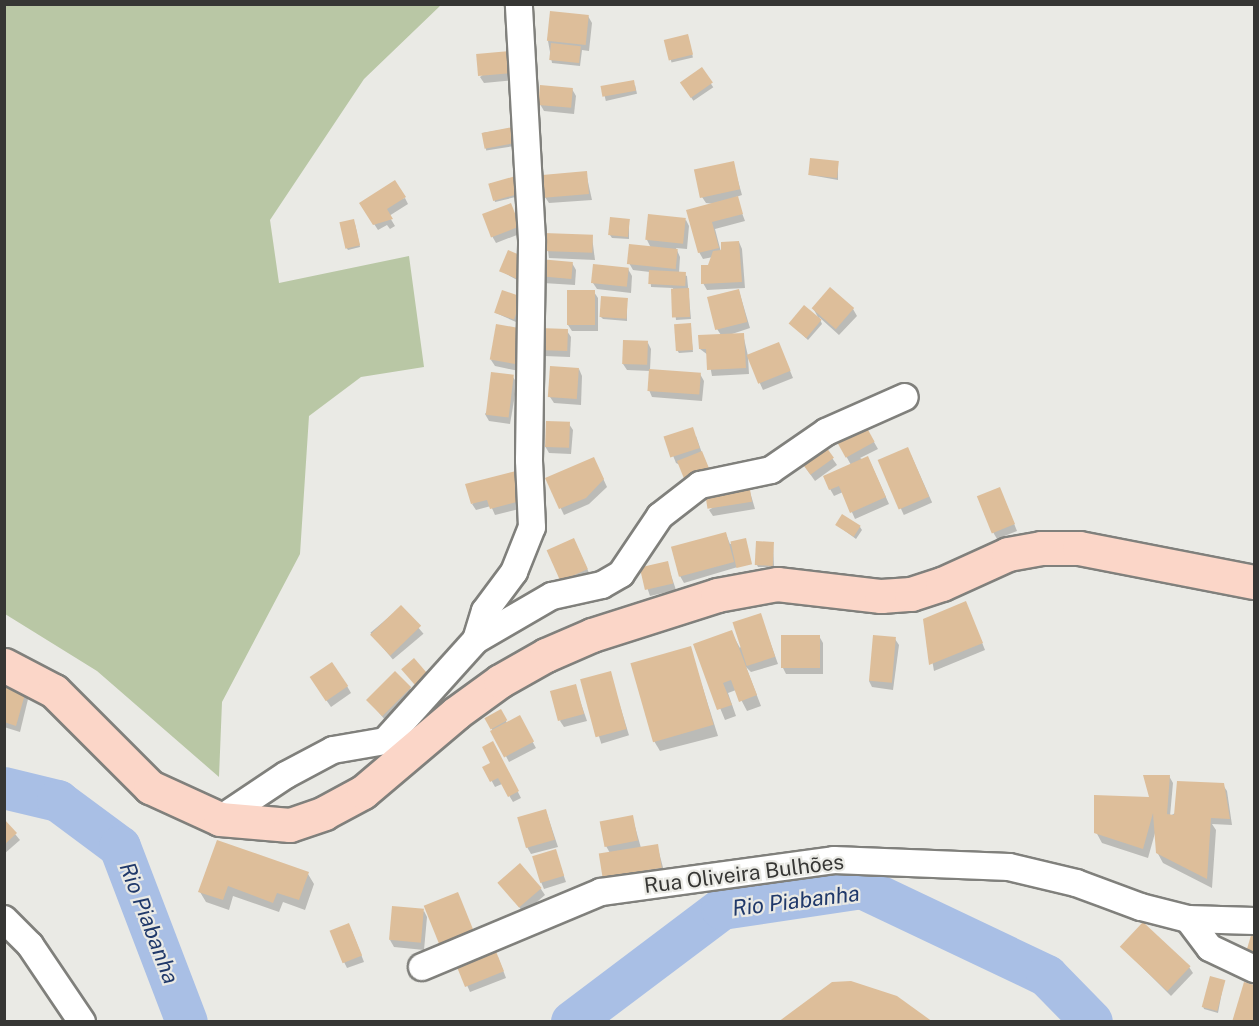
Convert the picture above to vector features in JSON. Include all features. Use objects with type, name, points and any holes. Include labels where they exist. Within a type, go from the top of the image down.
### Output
[{"type":"main road","points":[[4,665],[54,691],[150,787],[220,819],[290,825],[324,813],[363,792],[500,681],[546,655],[651,615],[747,587],[777,584],[881,597],[911,594],[942,584],[1008,554],[1041,548],[1079,548],[1254,582]]},
{"type":"street","points":[[476,640],[485,611],[514,572],[532,527],[529,460],[532,240],[519,4]]},
{"type":"street","points":[[220,819],[286,775],[333,750],[385,741],[476,640],[552,596],[602,585],[621,574],[660,516],[700,485],[771,470],[826,432],[905,397]]},
{"type":"street","name":"Rua Oliveira Bulhões","points":[[422,967],[601,892],[834,860],[1009,867],[1076,883],[1141,908],[1188,919],[1254,921]]},
{"type":"street","points":[[4,919],[30,945],[82,1022]]},
{"type":"street","points":[[1188,919],[1210,948],[1254,969]]},
{"type":"green space","points":[[4,5],[441,5],[364,79],[270,220],[279,283],[409,256],[424,367],[361,377],[309,416],[300,554],[222,702],[219,777],[97,671],[5,614]]},
{"type":"building","points":[[550,11],[589,15],[586,45],[547,41]]},
{"type":"building","points":[[688,34],[693,54],[669,60],[664,40]]},
{"type":"building","points":[[551,43],[581,46],[579,63],[549,60]]},
{"type":"building","points":[[511,51],[513,73],[478,76],[476,54]]},
{"type":"building","points":[[702,67],[713,83],[691,98],[680,82]]},
{"type":"building","points":[[634,80],[636,91],[602,97],[601,86]]},
{"type":"building","points":[[540,85],[573,88],[571,108],[538,105]]},
{"type":"building","points":[[513,127],[516,143],[485,149],[482,133]]},
{"type":"building","points":[[810,158],[839,161],[837,178],[808,175]]},
{"type":"building","points":[[734,161],[740,189],[700,198],[694,170]]},
{"type":"building","points":[[587,171],[589,194],[544,198],[542,175]]},
{"type":"building","points":[[519,175],[524,192],[493,201],[488,184]]},
{"type":"building","points":[[395,180],[406,197],[387,209],[393,219],[373,225],[359,203]]},
{"type":"building","points":[[738,196],[743,214],[712,222],[719,248],[698,253],[686,210]]},
{"type":"building","points":[[511,203],[520,226],[491,237],[482,214]]},
{"type":"building","points":[[648,214],[686,218],[683,244],[645,240]]},
{"type":"building","points":[[610,217],[630,219],[628,237],[608,235]]},
{"type":"building","points":[[354,219],[360,245],[345,249],[339,222]]},
{"type":"building","points":[[544,233],[593,235],[592,253],[543,251]]},
{"type":"building","points":[[739,241],[742,282],[701,284],[701,265],[708,265],[713,251],[721,250],[721,242]]},
{"type":"building","points":[[629,244],[678,249],[676,269],[627,264]]},
{"type":"building","points":[[508,250],[527,258],[518,279],[499,271]]},
{"type":"building","points":[[539,259],[573,262],[571,279],[538,276]]},
{"type":"building","points":[[593,264],[629,268],[627,287],[591,283]]},
{"type":"building","points":[[649,270],[686,272],[685,286],[648,284]]},
{"type":"building","points":[[830,287],[854,308],[836,329],[812,308]]},
{"type":"building","points":[[689,288],[690,317],[672,318],[671,289]]},
{"type":"building","points":[[739,289],[747,322],[715,330],[707,297]]},
{"type":"building","points":[[502,290],[522,297],[514,320],[494,313]]},
{"type":"building","points":[[567,290],[595,290],[595,325],[567,325]]},
{"type":"building","points":[[601,296],[628,298],[626,319],[600,317]]},
{"type":"building","points":[[804,305],[822,320],[806,338],[789,323]]},
{"type":"building","points":[[691,323],[693,350],[676,351],[674,324]]},
{"type":"building","points":[[496,324],[523,329],[516,364],[490,359]]},
{"type":"building","points":[[539,328],[568,329],[567,351],[538,350]]},
{"type":"building","points":[[744,333],[746,368],[707,370],[706,349],[699,349],[698,335]]},
{"type":"building","points":[[623,340],[648,341],[647,365],[622,364]]},
{"type":"building","points":[[779,342],[791,371],[758,384],[747,355]]},
{"type":"building","points":[[550,366],[579,368],[577,399],[548,397]]},
{"type":"building","points":[[649,369],[701,373],[699,395],[647,391]]},
{"type":"building","points":[[491,372],[514,375],[509,417],[486,415]]},
{"type":"building","points":[[862,419],[875,442],[846,458],[833,435]]},
{"type":"building","points":[[546,421],[570,422],[569,448],[545,447]]},
{"type":"building","points":[[693,427],[700,448],[670,458],[664,437]]},
{"type":"building","points":[[821,440],[834,458],[810,475],[798,457]]},
{"type":"building","points":[[908,447],[929,497],[899,510],[878,460]]},
{"type":"building","points":[[702,451],[712,476],[687,486],[677,461]]},
{"type":"building","points":[[868,456],[886,497],[850,513],[839,486],[829,490],[823,476]]},
{"type":"building","points":[[594,457],[604,479],[586,498],[559,509],[545,478]]},
{"type":"building","points":[[520,470],[528,499],[490,509],[487,500],[471,504],[465,484]]},
{"type":"building","points":[[749,483],[752,502],[708,509],[705,490]]},
{"type":"building","points":[[1000,487],[1015,524],[992,533],[977,496]]},
{"type":"building","points":[[842,514],[861,526],[854,537],[835,525]]},
{"type":"building","points":[[726,532],[734,562],[679,577],[671,547]]},
{"type":"building","points":[[574,538],[588,569],[560,581],[547,550]]},
{"type":"building","points":[[746,538],[752,564],[736,568],[730,542]]},
{"type":"building","points":[[756,541],[774,542],[773,566],[755,565]]},
{"type":"building","points":[[668,561],[673,583],[645,590],[640,568]]},
{"type":"building","points":[[966,601],[983,643],[929,665],[923,619]]},
{"type":"building","points":[[401,605],[421,626],[390,656],[370,635]]},
{"type":"building","points":[[761,613],[775,657],[747,666],[732,622]]},
{"type":"building","points":[[732,630],[757,695],[739,702],[731,680],[723,683],[732,705],[717,710],[693,644]]},
{"type":"building","points":[[781,635],[820,635],[820,668],[781,668]]},
{"type":"building","points":[[873,635],[896,637],[892,683],[869,681]]},
{"type":"building","points":[[691,646],[714,725],[653,742],[630,663]]},
{"type":"building","points":[[414,658],[436,683],[423,694],[401,669]]},
{"type":"building","points":[[332,662],[348,686],[326,701],[310,677]]},
{"type":"building","points":[[395,671],[411,687],[382,716],[366,700]]},
{"type":"building","points":[[611,671],[627,729],[596,737],[580,679]]},
{"type":"building","points":[[4,681],[27,687],[16,726],[4,722]]},
{"type":"building","points":[[576,684],[584,714],[558,721],[550,691]]},
{"type":"building","points":[[501,709],[507,720],[491,730],[484,718]]},
{"type":"building","points":[[520,715],[534,741],[504,757],[490,731]]},
{"type":"building","points":[[493,741],[519,791],[508,797],[498,778],[490,782],[482,767],[490,763],[482,747]]},
{"type":"building","points":[[1143,775],[1170,775],[1167,814],[1174,815],[1177,781],[1224,783],[1230,819],[1211,818],[1207,879],[1156,853],[1153,813],[1143,849],[1094,833],[1094,795],[1149,797]]},
{"type":"building","points":[[546,809],[555,840],[526,848],[517,817]]},
{"type":"building","points":[[633,815],[638,841],[605,847],[600,821]]},
{"type":"building","points":[[4,819],[17,833],[4,845]]},
{"type":"building","points":[[217,840],[309,872],[299,900],[277,893],[273,903],[228,886],[223,900],[198,892]]},
{"type":"building","points":[[658,844],[662,868],[602,877],[599,853]]},
{"type":"building","points":[[556,849],[564,876],[540,883],[532,856]]},
{"type":"building","points":[[520,863],[542,888],[519,908],[497,883]]},
{"type":"building","points":[[458,892],[475,934],[441,948],[424,906]]},
{"type":"building","points":[[392,906],[424,909],[421,943],[389,940]]},
{"type":"building","points":[[1143,922],[1191,966],[1167,991],[1120,947]]},
{"type":"building","points":[[349,923],[362,955],[343,963],[330,931]]},
{"type":"building","points":[[1252,932],[1254,933],[1254,962],[1244,959]]},
{"type":"building","points":[[495,949],[504,971],[465,987],[456,965]]},
{"type":"building","points":[[1210,976],[1225,980],[1217,1011],[1202,1007]]},
{"type":"building","points":[[851,981],[897,996],[933,1022],[778,1022],[832,982]]},
{"type":"building","points":[[1244,982],[1254,985],[1254,1022],[1232,1022]]},
{"type":"waterway","name":"Rio Piabanha","points":[[4,788],[58,801],[120,847],[187,1022]]},
{"type":"waterway","name":"Rio Piabanha","points":[[572,1022],[722,909],[862,888],[1047,976],[1092,1022]]}]
